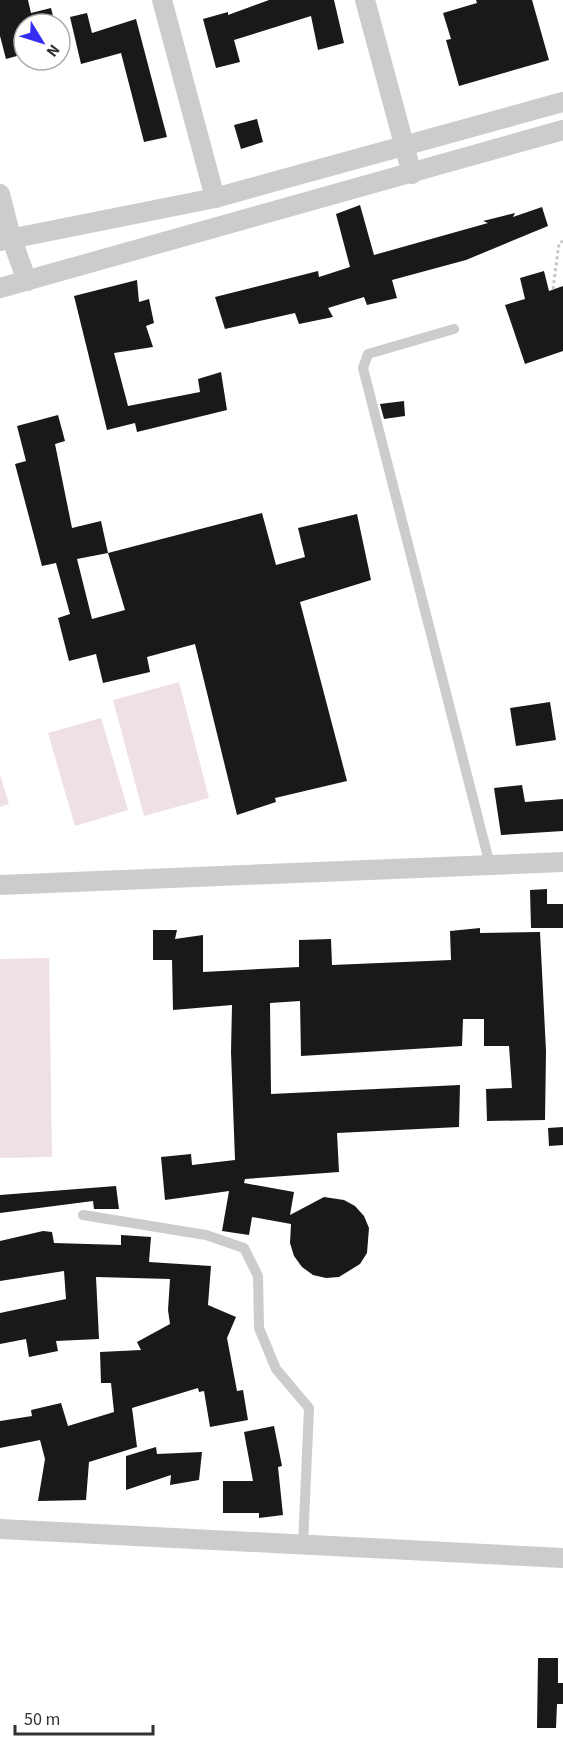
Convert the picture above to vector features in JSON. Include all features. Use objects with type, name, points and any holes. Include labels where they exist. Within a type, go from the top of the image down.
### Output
[{"type":"street","points":[[162,0],[215,198]]},
{"type":"street","points":[[365,0],[412,174]]},
{"type":"street","points":[[5,239],[215,198],[563,102]]},
{"type":"street","points":[[0,288],[563,130]]},
{"type":"street","points":[[0,194],[5,239],[27,281]]},
{"type":"street","points":[[0,885],[563,862]]},
{"type":"street","points":[[0,1529],[563,1558]]},
{"type":"lane","points":[[454,329],[368,354],[363,368],[490,865]]},
{"type":"lane","points":[[83,1215],[206,1235],[243,1248],[258,1276],[259,1328],[276,1369],[309,1408],[303,1545]]},
{"type":"path","points":[[553,289],[559,243],[563,242]]},
{"type":"shaded area","points":[[179,682],[209,798],[144,816],[113,700]]},
{"type":"shaded area","points":[[101,718],[128,810],[75,826],[48,733]]},
{"type":"shaded area","points":[[0,775],[9,804],[0,807]]},
{"type":"shaded area","points":[[49,958],[52,1157],[0,1158],[0,959]]},
{"type":"building","points":[[0,0],[28,0],[31,12],[12,12],[12,57],[6,59],[0,36]]},
{"type":"building","points":[[269,0],[334,0],[344,43],[318,50],[311,16],[234,40],[240,62],[216,68],[203,19],[228,12],[228,15]]},
{"type":"building","points":[[476,0],[532,0],[549,60],[459,86],[446,40],[451,39],[443,13],[477,3]]},
{"type":"building","points":[[51,8],[52,12],[35,12]]},
{"type":"building","points":[[87,13],[92,33],[136,19],[167,137],[144,142],[121,53],[81,64],[72,17]]},
{"type":"building","points":[[257,119],[263,142],[241,149],[234,125]]},
{"type":"building","points":[[360,205],[374,255],[488,223],[483,221],[515,213],[513,217],[542,207],[548,226],[466,260],[392,280],[397,298],[367,305],[364,297],[328,308],[333,317],[299,324],[295,313],[225,329],[215,297],[318,271],[319,277],[350,267],[336,214]]},
{"type":"building","points":[[544,271],[549,291],[563,286],[563,351],[525,364],[505,305],[525,299],[520,278]]},
{"type":"building","points":[[137,280],[139,302],[149,299],[154,323],[146,326],[153,347],[114,353],[128,406],[200,392],[198,379],[221,372],[227,410],[137,432],[135,423],[107,430],[74,296]]},
{"type":"building","points":[[404,401],[405,416],[384,419],[380,404]]},
{"type":"building","points":[[58,415],[65,441],[55,444],[72,528],[101,521],[108,553],[262,513],[276,565],[305,557],[298,528],[357,514],[371,580],[300,602],[347,781],[275,798],[276,802],[237,815],[195,644],[147,657],[150,672],[103,683],[96,654],[69,661],[58,618],[70,614],[56,563],[42,566],[15,464],[26,461],[17,426]],"holes":[[[108,553],[125,610],[92,619],[77,559]]]},
{"type":"building","points":[[550,702],[556,740],[516,746],[510,708]]},
{"type":"building","points":[[522,785],[525,802],[563,799],[563,831],[501,835],[494,788]]},
{"type":"building","points":[[547,889],[547,904],[563,904],[563,928],[531,928],[530,890]]},
{"type":"building","points":[[480,928],[480,933],[540,932],[546,1051],[545,1120],[487,1121],[486,1089],[512,1088],[509,1046],[484,1046],[484,1019],[463,1019],[462,1046],[301,1056],[300,1001],[270,1003],[271,1094],[460,1085],[459,1127],[337,1133],[339,1172],[245,1179],[244,1183],[294,1192],[290,1215],[324,1197],[344,1200],[355,1206],[364,1216],[369,1228],[367,1253],[360,1264],[339,1277],[326,1278],[313,1275],[302,1267],[294,1256],[290,1243],[291,1224],[252,1217],[249,1235],[222,1231],[229,1191],[165,1200],[161,1157],[191,1154],[192,1165],[235,1160],[231,1052],[232,1005],[173,1010],[172,960],[153,960],[153,930],[177,930],[175,939],[203,935],[203,972],[299,967],[299,940],[331,939],[332,965],[451,960],[450,931]]},
{"type":"building","points":[[563,1127],[563,1145],[549,1146],[548,1128]]},
{"type":"building","points":[[116,1186],[119,1209],[94,1209],[93,1201],[0,1213],[0,1195]]},
{"type":"building","points":[[43,1231],[52,1232],[54,1243],[121,1245],[121,1235],[151,1237],[149,1262],[211,1266],[208,1305],[236,1317],[227,1338],[237,1391],[243,1390],[248,1420],[210,1427],[204,1391],[199,1392],[198,1388],[132,1408],[137,1447],[89,1462],[86,1500],[38,1501],[45,1459],[40,1440],[0,1448],[0,1421],[32,1416],[31,1410],[61,1403],[68,1426],[114,1412],[111,1383],[101,1383],[100,1352],[141,1350],[137,1342],[170,1324],[168,1310],[170,1279],[96,1277],[99,1339],[56,1341],[58,1351],[29,1357],[26,1339],[0,1344],[0,1313],[66,1299],[64,1271],[0,1281],[0,1241]]},
{"type":"building","points":[[274,1426],[282,1466],[278,1467],[283,1515],[259,1518],[259,1513],[223,1513],[223,1481],[253,1481],[244,1432]]},
{"type":"building","points":[[156,1447],[157,1454],[202,1452],[199,1480],[170,1485],[171,1475],[126,1490],[126,1456]]},
{"type":"building","points":[[538,1658],[558,1658],[558,1683],[563,1683],[563,1704],[557,1704],[556,1728],[537,1728]]}]
